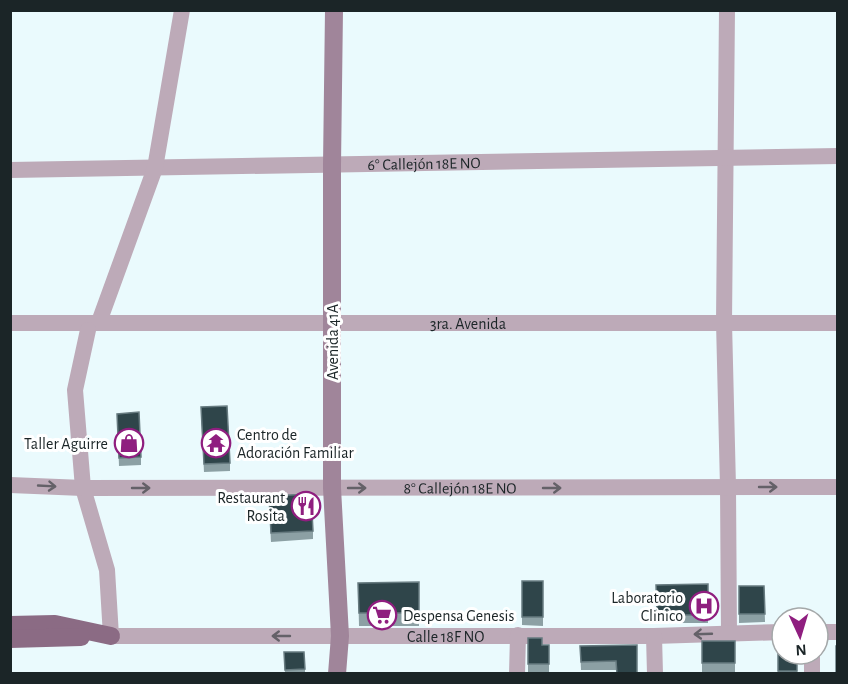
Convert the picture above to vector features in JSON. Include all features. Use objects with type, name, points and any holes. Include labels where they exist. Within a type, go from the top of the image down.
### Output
[{"type":"main road","points":[[10,625],[55,624],[108,636]]},
{"type":"main road","points":[[10,639],[108,636]]},
{"type":"street","points":[[108,636],[107,570],[83,488],[75,390],[93,326],[155,168],[182,10]]},
{"type":"street","name":"Avenida 41A","points":[[334,10],[332,488],[340,636],[337,674]]},
{"type":"street","points":[[727,10],[724,322],[729,487],[729,633]]},
{"type":"street","name":"6° Callejón 18E NO","points":[[10,170],[837,156]]},
{"type":"street","name":"3ra. Avenida","points":[[10,323],[93,326],[332,323],[837,323]]},
{"type":"street","name":"8° Callejón 18E NO","points":[[10,484],[83,488],[837,487]]},
{"type":"street","name":"Calle 18F NO","points":[[108,636],[654,636],[770,632]]},
{"type":"street","points":[[517,674],[518,635]]},
{"type":"street","points":[[654,636],[655,674]]},
{"type":"building","name":"Centro de Adoración Familiar","points":[[227,406],[230,463],[204,464],[201,407]]},
{"type":"building","name":"Taller Aguirre","points":[[139,412],[141,457],[119,458],[117,414]]},
{"type":"building","points":[[311,494],[313,531],[271,533],[269,496]]},
{"type":"building","points":[[522,581],[543,581],[543,617],[522,617]]},
{"type":"building","points":[[419,582],[419,613],[359,613],[358,583]]},
{"type":"building","points":[[708,584],[708,615],[657,615],[656,585]]},
{"type":"building","points":[[739,586],[764,586],[765,614],[739,614]]},
{"type":"building","points":[[528,638],[542,638],[542,645],[549,645],[549,664],[528,664]]},
{"type":"building","points":[[702,641],[735,641],[735,663],[702,663]]},
{"type":"building","points":[[637,645],[637,674],[617,674],[616,661],[581,662],[580,646]]},
{"type":"building","points":[[837,646],[837,674],[836,674]]},
{"type":"building","points":[[284,652],[304,652],[305,669],[285,670]]},
{"type":"building","points":[[778,666],[797,666],[797,671],[778,671]]},
{"type":"place","name":"Taller Aguirre","points":[[129,443]]},
{"type":"place","name":"Centro de Adoración Familiar","points":[[216,443]]},
{"type":"place","name":"Restaurant Rosita","points":[[306,506]]},
{"type":"place","name":"Laboratorio Clinico","points":[[704,606]]},
{"type":"place","name":"Despensa Genesis","points":[[382,615]]}]
